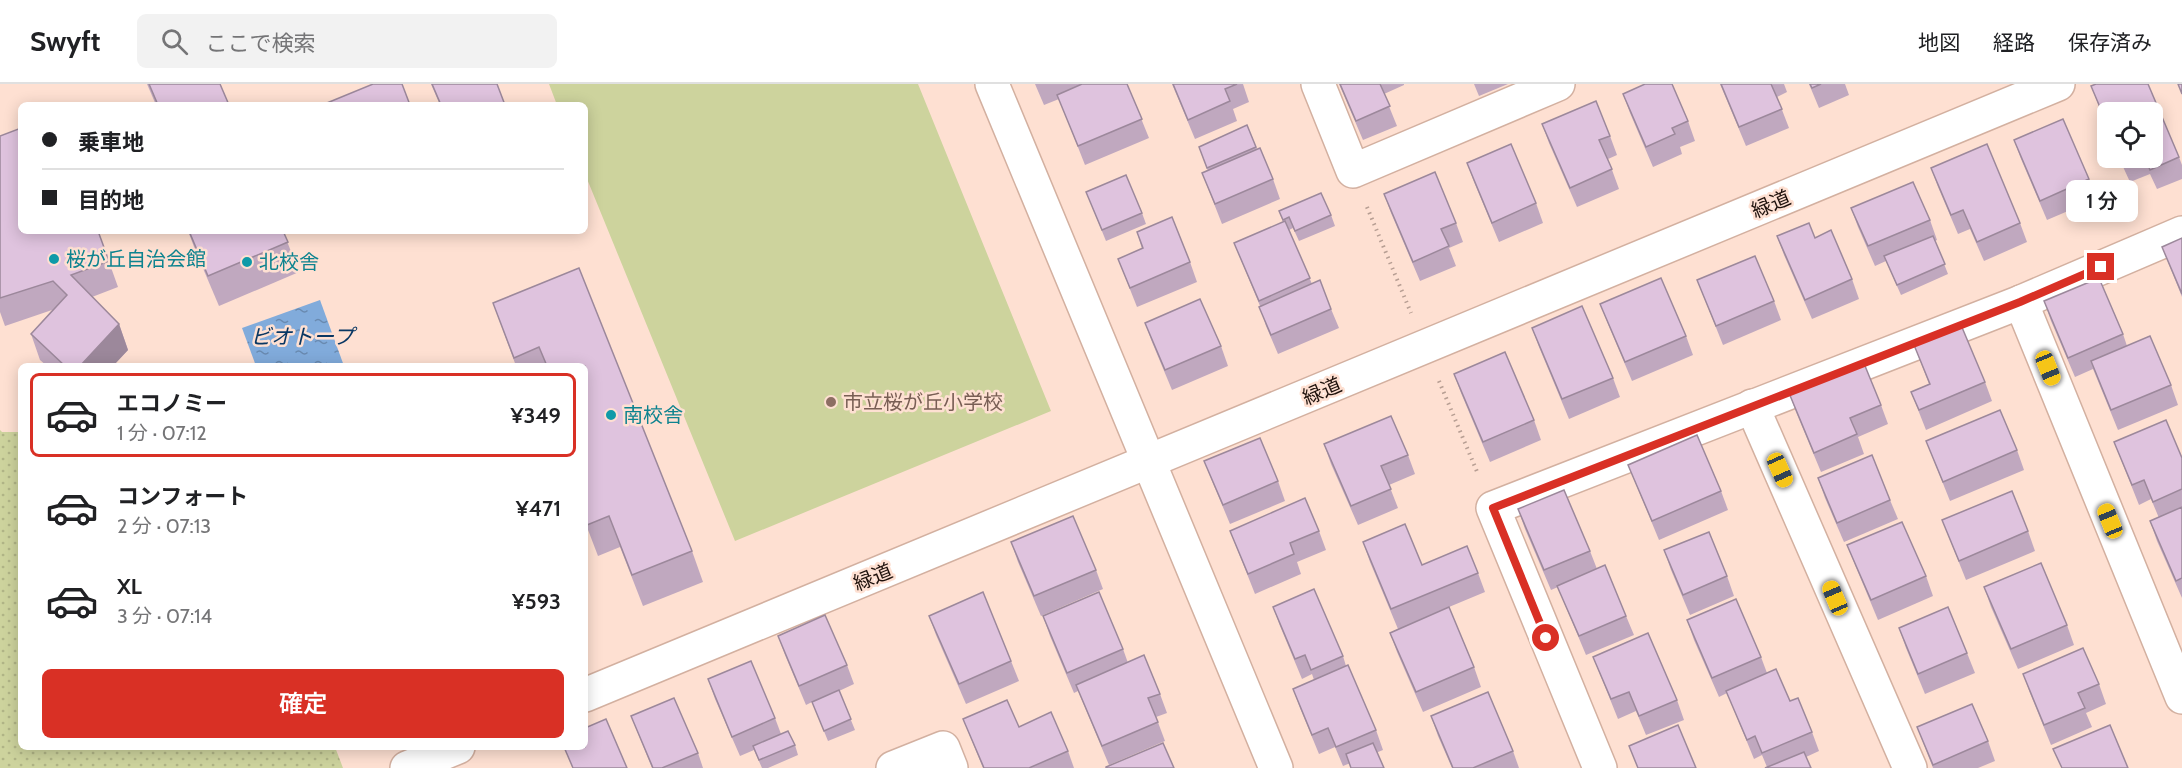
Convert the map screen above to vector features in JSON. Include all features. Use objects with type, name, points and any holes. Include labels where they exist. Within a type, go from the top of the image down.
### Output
[{"type":"street","points":[[992,84],[1276,768]]},
{"type":"street","points":[[1318,84],[1353,171],[1558,84]]},
{"type":"street","name":"緑道","points":[[588,694],[2058,84]]},
{"type":"street","points":[[1600,768],[1493,508],[2020,302],[2182,233]]},
{"type":"street","points":[[2020,302],[2182,697]]},
{"type":"street","points":[[1752,406],[1910,768]]},
{"type":"street","points":[[893,768],[943,748],[951,768]]},
{"type":"street","points":[[407,768],[451,750]]},
{"type":"green space","points":[[549,84],[918,84],[1051,411],[735,541],[588,181],[588,102],[556,102]]},
{"type":"green space","points":[[0,430],[18,432],[18,750],[336,750],[343,768],[0,768]]},
{"type":"water","name":"ビオトープ","points":[[320,300],[343,363],[255,363],[242,328]]},
{"type":"building","points":[[149,84],[220,84],[228,102],[157,102]]},
{"type":"building","points":[[373,84],[402,84],[409,102],[329,102]]},
{"type":"building","points":[[432,84],[497,84],[504,102],[440,102]]},
{"type":"building","points":[[1082,84],[1127,84],[1142,119],[1078,146],[1057,95]]},
{"type":"building","points":[[1173,84],[1237,84],[1225,89],[1230,101],[1188,120]]},
{"type":"building","points":[[1340,84],[1380,84],[1390,106],[1356,121]]},
{"type":"building","points":[[1645,84],[1672,84],[1688,121],[1672,128],[1675,134],[1646,147],[1623,94]]},
{"type":"building","points":[[1721,84],[1771,84],[1782,109],[1739,127]]},
{"type":"building","points":[[2096,84],[2148,84],[2156,102],[2098,102],[2091,86]]},
{"type":"building","points":[[1596,101],[1610,136],[1599,140],[1612,169],[1570,188],[1542,124]]},
{"type":"building","points":[[2063,119],[2089,179],[2040,201],[2014,140]]},
{"type":"building","points":[[2163,119],[2179,157],[2163,164]]},
{"type":"building","points":[[1247,125],[1256,147],[1207,168],[1199,147]]},
{"type":"building","name":"桜が丘自治会館","points":[[18,129],[18,234],[99,234],[109,261],[71,275],[119,324],[83,363],[62,363],[31,334],[67,295],[53,281],[0,298],[0,136]]},
{"type":"building","points":[[1511,144],[1536,203],[1492,223],[1467,163]]},
{"type":"building","points":[[1987,144],[2020,223],[1977,242],[1963,210],[1951,215],[1931,168]]},
{"type":"building","points":[[1260,148],[1273,179],[1215,204],[1202,173]]},
{"type":"building","points":[[1435,172],[1456,223],[1441,229],[1449,246],[1413,262],[1384,194]]},
{"type":"building","points":[[1126,175],[1142,213],[1102,230],[1086,192]]},
{"type":"building","points":[[1913,182],[1930,220],[1868,246],[1851,208]]},
{"type":"building","points":[[1321,193],[1331,215],[1295,231],[1289,217],[1283,220],[1279,211]]},
{"type":"building","points":[[1172,217],[1190,262],[1130,288],[1118,259],[1143,248],[1137,232]]},
{"type":"building","points":[[1285,221],[1310,278],[1259,301],[1234,243]]},
{"type":"building","points":[[1809,223],[1815,238],[1831,230],[1852,279],[1805,300],[1777,236]]},
{"type":"building","points":[[190,234],[284,234],[288,242],[208,276]]},
{"type":"building","points":[[1933,236],[1945,264],[1897,285],[1884,256]]},
{"type":"building","points":[[2182,238],[2182,294],[2162,247]]},
{"type":"building","points":[[1755,256],[1774,301],[1716,326],[1697,280]]},
{"type":"building","name":"南校舎","points":[[579,268],[692,551],[632,575],[609,516],[588,525],[588,363],[546,363],[539,347],[514,358],[493,303]]},
{"type":"building","points":[[1661,278],[1686,336],[1625,362],[1600,304]]},
{"type":"building","points":[[2099,278],[2123,334],[2068,358],[2044,301]]},
{"type":"building","points":[[1320,280],[1331,309],[1271,335],[1259,307]]},
{"type":"building","points":[[1200,299],[1221,346],[1165,370],[1145,323]]},
{"type":"building","points":[[1582,306],[1613,378],[1562,399],[1532,328]]},
{"type":"building","points":[[1961,325],[1985,382],[1919,410],[1911,392],[1930,384],[1914,345]]},
{"type":"building","points":[[2150,336],[2171,385],[2111,410],[2091,361]]},
{"type":"building","points":[[1505,352],[1534,420],[1483,442],[1454,374]]},
{"type":"building","points":[[1863,361],[1881,405],[1850,418],[1857,434],[1814,453],[1789,393]]},
{"type":"building","points":[[2000,410],[2017,450],[1943,482],[1926,441]]},
{"type":"building","points":[[1391,416],[1408,455],[1381,466],[1391,489],[1351,506],[1324,444]]},
{"type":"building","points":[[2166,420],[2182,458],[2182,489],[2153,502],[2144,480],[2132,485],[2114,442]]},
{"type":"building","points":[[1697,435],[1721,491],[1652,521],[1628,465]]},
{"type":"building","points":[[1260,438],[1278,481],[1223,505],[1204,461]]},
{"type":"building","points":[[1872,455],[1890,500],[1837,523],[1818,478]]},
{"type":"building","points":[[1564,490],[1590,551],[1544,570],[1518,509]]},
{"type":"building","points":[[2012,491],[2028,531],[1959,561],[1942,520]]},
{"type":"building","points":[[1305,498],[1319,531],[1290,543],[1294,554],[1248,574],[1230,531]]},
{"type":"building","points":[[2182,507],[2182,578],[2176,581],[2150,521]]},
{"type":"building","points":[[1073,516],[1096,570],[1034,596],[1011,542]]},
{"type":"building","points":[[1902,522],[1926,576],[1871,600],[1847,545]]},
{"type":"building","points":[[1405,524],[1422,565],[1467,546],[1478,573],[1391,609],[1363,542]]},
{"type":"building","points":[[1709,532],[1727,576],[1683,595],[1664,550]]},
{"type":"building","points":[[2041,563],[2067,625],[2011,649],[1984,587]]},
{"type":"building","points":[[1605,565],[1626,616],[1579,636],[1557,586]]},
{"type":"building","points":[[1314,589],[1343,656],[1311,670],[1305,655],[1295,659],[1273,607]]},
{"type":"building","points":[[983,592],[1011,661],[959,684],[929,616]]},
{"type":"building","points":[[1099,592],[1123,649],[1067,673],[1043,616]]},
{"type":"building","points":[[1736,599],[1761,657],[1712,678],[1687,620]]},
{"type":"building","points":[[1449,607],[1474,667],[1416,692],[1390,633]]},
{"type":"building","points":[[1948,607],[1967,653],[1918,674],[1899,628]]},
{"type":"building","points":[[825,615],[847,665],[799,686],[778,636]]},
{"type":"building","points":[[1648,633],[1677,700],[1639,716],[1629,692],[1611,699],[1593,657]]},
{"type":"building","points":[[2083,648],[2099,684],[2078,693],[2085,708],[2044,725],[2023,674]]},
{"type":"building","points":[[1144,655],[1160,694],[1148,698],[1158,722],[1102,746],[1076,685]]},
{"type":"building","points":[[751,661],[775,718],[732,737],[708,679]]},
{"type":"building","points":[[1348,665],[1376,730],[1336,747],[1328,728],[1312,735],[1293,689]]},
{"type":"building","points":[[1776,669],[1790,701],[1798,698],[1812,732],[1762,753],[1755,736],[1747,740],[1726,691]]},
{"type":"building","points":[[839,690],[851,719],[824,731],[812,702]]},
{"type":"building","points":[[1488,692],[1513,751],[1473,768],[1453,768],[1431,716]]},
{"type":"building","points":[[674,698],[698,753],[662,768],[653,768],[631,716]]},
{"type":"building","points":[[1007,700],[1019,727],[1051,712],[1068,751],[1029,768],[984,768],[963,719]]},
{"type":"building","points":[[1972,704],[1988,741],[1933,765],[1917,727]]},
{"type":"building","points":[[606,719],[627,768],[573,768],[565,750],[588,750],[588,727]]},
{"type":"building","points":[[1678,725],[1696,768],[1638,768],[1629,746]]},
{"type":"building","points":[[2110,725],[2128,768],[2062,768],[2053,749]]},
{"type":"building","points":[[788,731],[795,745],[759,760],[753,746]]},
{"type":"building","points":[[1163,743],[1174,768],[1106,768],[1106,767]]},
{"type":"building","points":[[1373,743],[1384,768],[1351,768],[1346,754]]},
{"type":"building","points":[[1804,752],[1811,768],[1765,768]]},
{"type":"place","name":"桜が丘自治会館","points":[[54,259]]},
{"type":"place","name":"北校舎","points":[[247,262]]},
{"type":"place","name":"市立桜が丘小学校","points":[[831,402]]},
{"type":"place","name":"南校舎","points":[[611,415]]},
{"type":"route","points":[[1546,638],[1493,508],[2020,302],[2101,267]]}]
